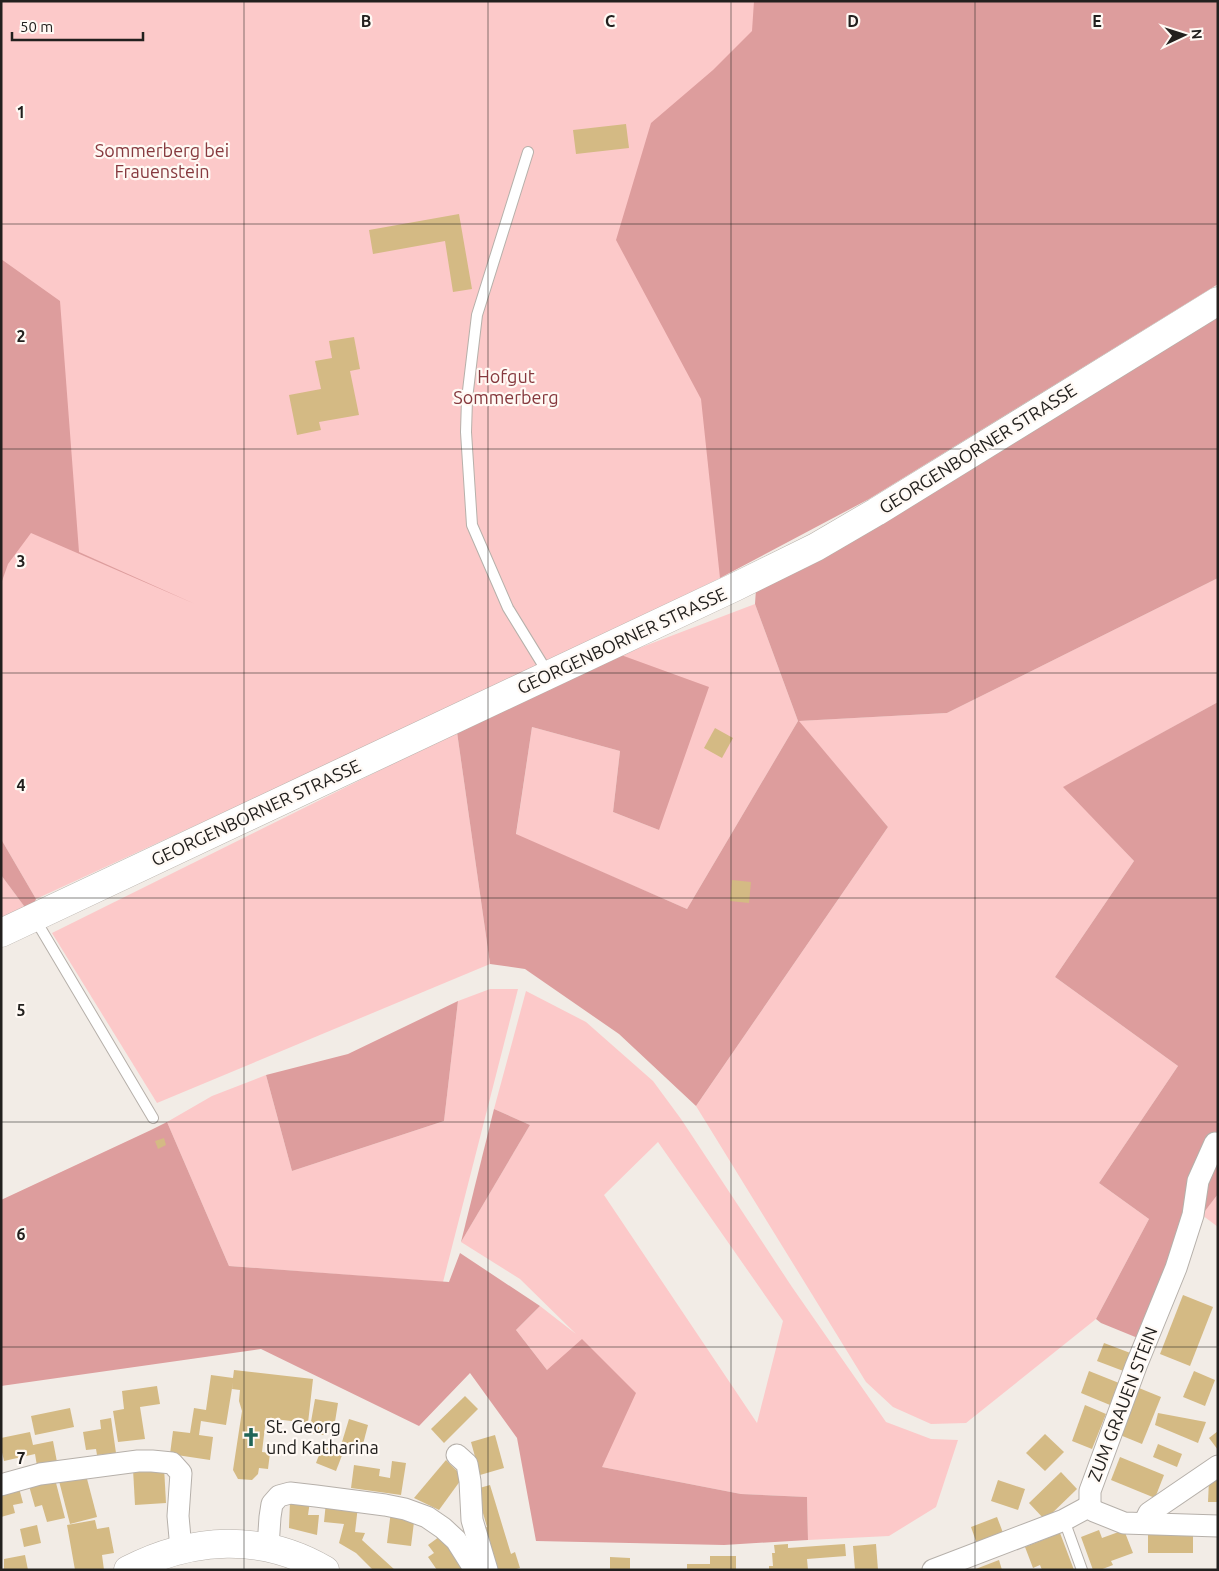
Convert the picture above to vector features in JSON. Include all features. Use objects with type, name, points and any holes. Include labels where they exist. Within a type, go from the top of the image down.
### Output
[{"type":"main road","name":"GEORGENBORNER STRASSE","points":[[1,934],[816,547],[893,502],[1218,301]]},
{"type":"main road","points":[[128,1570],[162,1554],[182,1549],[230,1543],[268,1547],[308,1560],[325,1570]]},
{"type":"street","name":"ZUM GRAUEN STEIN","points":[[933,1570],[1064,1520],[1090,1506],[1090,1491],[1136,1366],[1176,1268],[1193,1215],[1198,1181],[1215,1143]]},
{"type":"street","points":[[457,1455],[467,1464],[472,1520],[487,1570]]},
{"type":"street","points":[[1,1485],[40,1474],[138,1461],[172,1464],[180,1473],[178,1516],[182,1549]]},
{"type":"street","points":[[1144,1524],[1149,1512],[1218,1466]]},
{"type":"street","points":[[268,1547],[272,1504],[279,1496],[290,1493],[386,1505],[427,1517],[456,1540],[475,1570]]},
{"type":"street","points":[[1090,1506],[1094,1511],[1124,1523],[1218,1526]]},
{"type":"lane","points":[[528,152],[477,314],[466,399],[466,432],[472,525],[508,608],[543,665],[551,674]]},
{"type":"lane","points":[[34,918],[153,1118]]},
{"type":"lane","points":[[1064,1520],[1082,1570]]},
{"type":"green space","name":"Hofgut Sommerberg","points":[[1,1],[1018,1],[1218,256],[1218,284],[720,578],[543,665],[36,899],[1,839]]},
{"type":"green space","points":[[1218,578],[1218,702],[1064,787],[1134,861],[1055,977],[1178,1066],[1099,1183],[1149,1219],[1096,1319],[966,1423],[931,1424],[893,1407],[866,1382],[696,1106],[888,827],[798,721],[947,713]]},
{"type":"green space","points":[[755,604],[798,721],[687,909],[516,835],[532,727],[620,751],[613,812],[659,830],[621,655]]},
{"type":"green space","points":[[457,732],[490,964],[157,1103],[52,933]]},
{"type":"green space","points":[[1,875],[30,914],[1,928]]},
{"type":"green space","points":[[490,989],[518,989],[443,1282],[229,1266],[167,1122],[212,1096],[266,1075],[292,1171],[444,1121],[458,1001]]},
{"type":"green space","points":[[526,991],[586,1022],[653,1081],[681,1119],[792,1287],[886,1422],[931,1439],[958,1440],[936,1507],[889,1536],[808,1540],[807,1497],[741,1494],[602,1467],[547,1370],[516,1330],[540,1306],[576,1334],[520,1279],[461,1242],[530,1125],[494,1109]],"holes":[[[658,1142],[783,1321],[757,1423],[604,1195]]]},
{"type":"green space","points":[[1218,1194],[1218,1227],[1202,1215]]},
{"type":"shaded area","points":[[754,1],[1218,1],[1218,284],[869,499],[720,578],[701,399],[616,240],[651,123],[713,70],[752,31]]},
{"type":"shaded area","points":[[1,259],[60,301],[79,552],[195,604],[31,533],[8,564],[1,584]]},
{"type":"shaded area","points":[[1218,316],[1218,578],[947,713],[799,721],[888,827],[696,1106],[619,1034],[525,969],[490,964],[457,732],[621,655],[709,687],[659,830],[613,812],[620,751],[532,727],[516,834],[687,909],[798,721],[755,604],[756,589]]},
{"type":"shaded area","points":[[1218,702],[1218,1194],[1202,1215],[1150,1343],[1101,1323],[1096,1319],[1149,1219],[1099,1183],[1178,1066],[1055,977],[1134,861],[1063,787]]},
{"type":"shaded area","points":[[1,839],[36,899],[30,914],[1,875]]},
{"type":"shaded area","points":[[458,1001],[444,1121],[292,1171],[266,1075],[348,1054]]},
{"type":"shaded area","points":[[494,1109],[530,1125],[461,1242]]},
{"type":"shaded area","points":[[167,1122],[229,1266],[449,1282],[460,1253],[540,1306],[516,1330],[547,1370],[582,1339],[636,1393],[602,1467],[741,1494],[807,1497],[808,1540],[724,1545],[536,1541],[517,1438],[470,1373],[419,1426],[261,1349],[1,1386],[1,1200]]},
{"type":"building","points":[[626,124],[629,148],[576,154],[573,130]]},
{"type":"building","points":[[459,214],[472,289],[453,292],[445,241],[373,254],[369,230]]},
{"type":"building","points":[[354,337],[360,369],[350,371],[359,415],[319,422],[321,430],[297,435],[289,395],[321,389],[315,361],[332,358],[329,341]]},
{"type":"building","points":[[715,728],[733,738],[722,758],[704,748]]},
{"type":"building","points":[[732,880],[751,882],[749,903],[730,901]]},
{"type":"building","points":[[164,1138],[166,1145],[158,1149],[155,1141]]},
{"type":"building","points":[[1183,1295],[1213,1307],[1190,1366],[1160,1354]]},
{"type":"building","points":[[1104,1343],[1133,1354],[1126,1372],[1097,1361]]},
{"type":"building","name":"St. Georg und Katharina","points":[[234,1370],[313,1379],[308,1423],[266,1418],[262,1452],[270,1453],[268,1469],[259,1468],[258,1474],[252,1480],[238,1479],[233,1470],[242,1411],[239,1401],[240,1390],[232,1389],[233,1382],[226,1425],[201,1421],[199,1435],[213,1437],[210,1460],[170,1454],[173,1431],[190,1433],[194,1408],[206,1410],[211,1375],[233,1378]]},
{"type":"building","points":[[1089,1371],[1119,1383],[1110,1405],[1081,1393]]},
{"type":"building","points":[[1194,1371],[1215,1380],[1205,1406],[1183,1397]]},
{"type":"building","points":[[157,1386],[160,1404],[140,1407],[145,1439],[118,1442],[113,1411],[124,1409],[122,1391]]},
{"type":"building","points":[[1139,1388],[1161,1397],[1142,1444],[1120,1435]]},
{"type":"building","points":[[465,1396],[478,1409],[444,1443],[431,1429]]},
{"type":"building","points":[[315,1399],[338,1403],[334,1428],[326,1426],[324,1435],[309,1433]]},
{"type":"building","points":[[1085,1405],[1106,1414],[1092,1449],[1072,1441]]},
{"type":"building","points":[[70,1408],[74,1427],[35,1435],[31,1416]]},
{"type":"building","points":[[1158,1413],[1206,1422],[1198,1443],[1155,1425]]},
{"type":"building","points":[[111,1418],[116,1453],[97,1455],[96,1449],[86,1450],[83,1432],[101,1429],[100,1420]]},
{"type":"building","points":[[349,1419],[368,1425],[362,1448],[342,1442]]},
{"type":"building","points":[[1218,1431],[1218,1450],[1209,1438]]},
{"type":"building","points":[[30,1432],[33,1445],[53,1441],[57,1462],[37,1466],[35,1454],[4,1461],[1,1438]]},
{"type":"building","points":[[1045,1434],[1064,1452],[1045,1471],[1026,1453]]},
{"type":"building","points":[[495,1435],[504,1468],[480,1475],[471,1442]]},
{"type":"building","points":[[324,1442],[344,1450],[336,1471],[316,1463]]},
{"type":"building","points":[[1158,1444],[1182,1454],[1177,1467],[1153,1457]]},
{"type":"building","points":[[1120,1457],[1164,1475],[1155,1498],[1111,1480]]},
{"type":"building","points":[[446,1460],[463,1477],[439,1510],[414,1498]]},
{"type":"building","points":[[392,1461],[406,1463],[401,1495],[351,1488],[354,1465],[380,1469],[379,1476],[390,1478]]},
{"type":"building","points":[[164,1467],[166,1503],[135,1505],[133,1469]]},
{"type":"building","points":[[1061,1472],[1077,1489],[1045,1520],[1029,1503]]},
{"type":"building","points":[[86,1475],[97,1517],[70,1524],[59,1481]]},
{"type":"building","points":[[55,1479],[65,1518],[47,1522],[42,1505],[35,1507],[29,1486]]},
{"type":"building","points":[[998,1480],[1025,1489],[1018,1510],[991,1501]]},
{"type":"building","points":[[1209,1480],[1218,1481],[1218,1502],[1208,1502]]},
{"type":"building","points":[[490,1485],[511,1554],[515,1552],[520,1568],[496,1570],[484,1528],[487,1527],[476,1489]]},
{"type":"building","points":[[19,1488],[23,1503],[13,1505],[15,1513],[1,1517],[1,1493]]},
{"type":"building","points":[[290,1501],[310,1501],[308,1515],[319,1515],[317,1535],[289,1528]]},
{"type":"building","points":[[326,1502],[358,1506],[355,1532],[365,1533],[362,1540],[395,1570],[373,1570],[356,1553],[339,1543],[344,1524],[324,1522]]},
{"type":"building","points":[[391,1511],[415,1514],[411,1546],[387,1543]]},
{"type":"building","points":[[997,1517],[1005,1538],[977,1544],[971,1527]]},
{"type":"building","points":[[95,1520],[97,1529],[109,1527],[114,1553],[102,1555],[104,1570],[75,1570],[67,1525]]},
{"type":"building","points":[[37,1525],[41,1543],[24,1547],[20,1529]]},
{"type":"building","points":[[1148,1529],[1193,1529],[1193,1553],[1148,1553]]},
{"type":"building","points":[[1099,1530],[1102,1538],[1124,1530],[1133,1553],[1111,1561],[1113,1565],[1100,1570],[1093,1570],[1081,1537]]},
{"type":"building","points":[[1060,1533],[1074,1570],[1042,1570],[1040,1565],[1033,1568],[1025,1547]]},
{"type":"building","points":[[443,1534],[468,1570],[437,1570],[428,1557],[434,1553],[428,1545]]},
{"type":"building","points":[[788,1544],[788,1548],[845,1544],[846,1556],[807,1559],[808,1570],[769,1570],[769,1566],[773,1566],[772,1553],[775,1553],[774,1545]]},
{"type":"building","points":[[876,1544],[878,1570],[855,1570],[853,1546]]},
{"type":"building","points":[[25,1555],[28,1570],[4,1570],[4,1559]]},
{"type":"building","points":[[710,1556],[736,1556],[736,1570],[687,1570],[687,1564],[710,1564]]},
{"type":"building","points":[[610,1557],[630,1558],[630,1570],[610,1570]]},
{"type":"building","points":[[999,1560],[1002,1570],[973,1570]]},
{"type":"place","name":"St. Georg und Katharina","points":[[251,1437]]},
{"type":"park label","name":"Sommerberg bei Frauenstein","points":[[162,161]]}]
